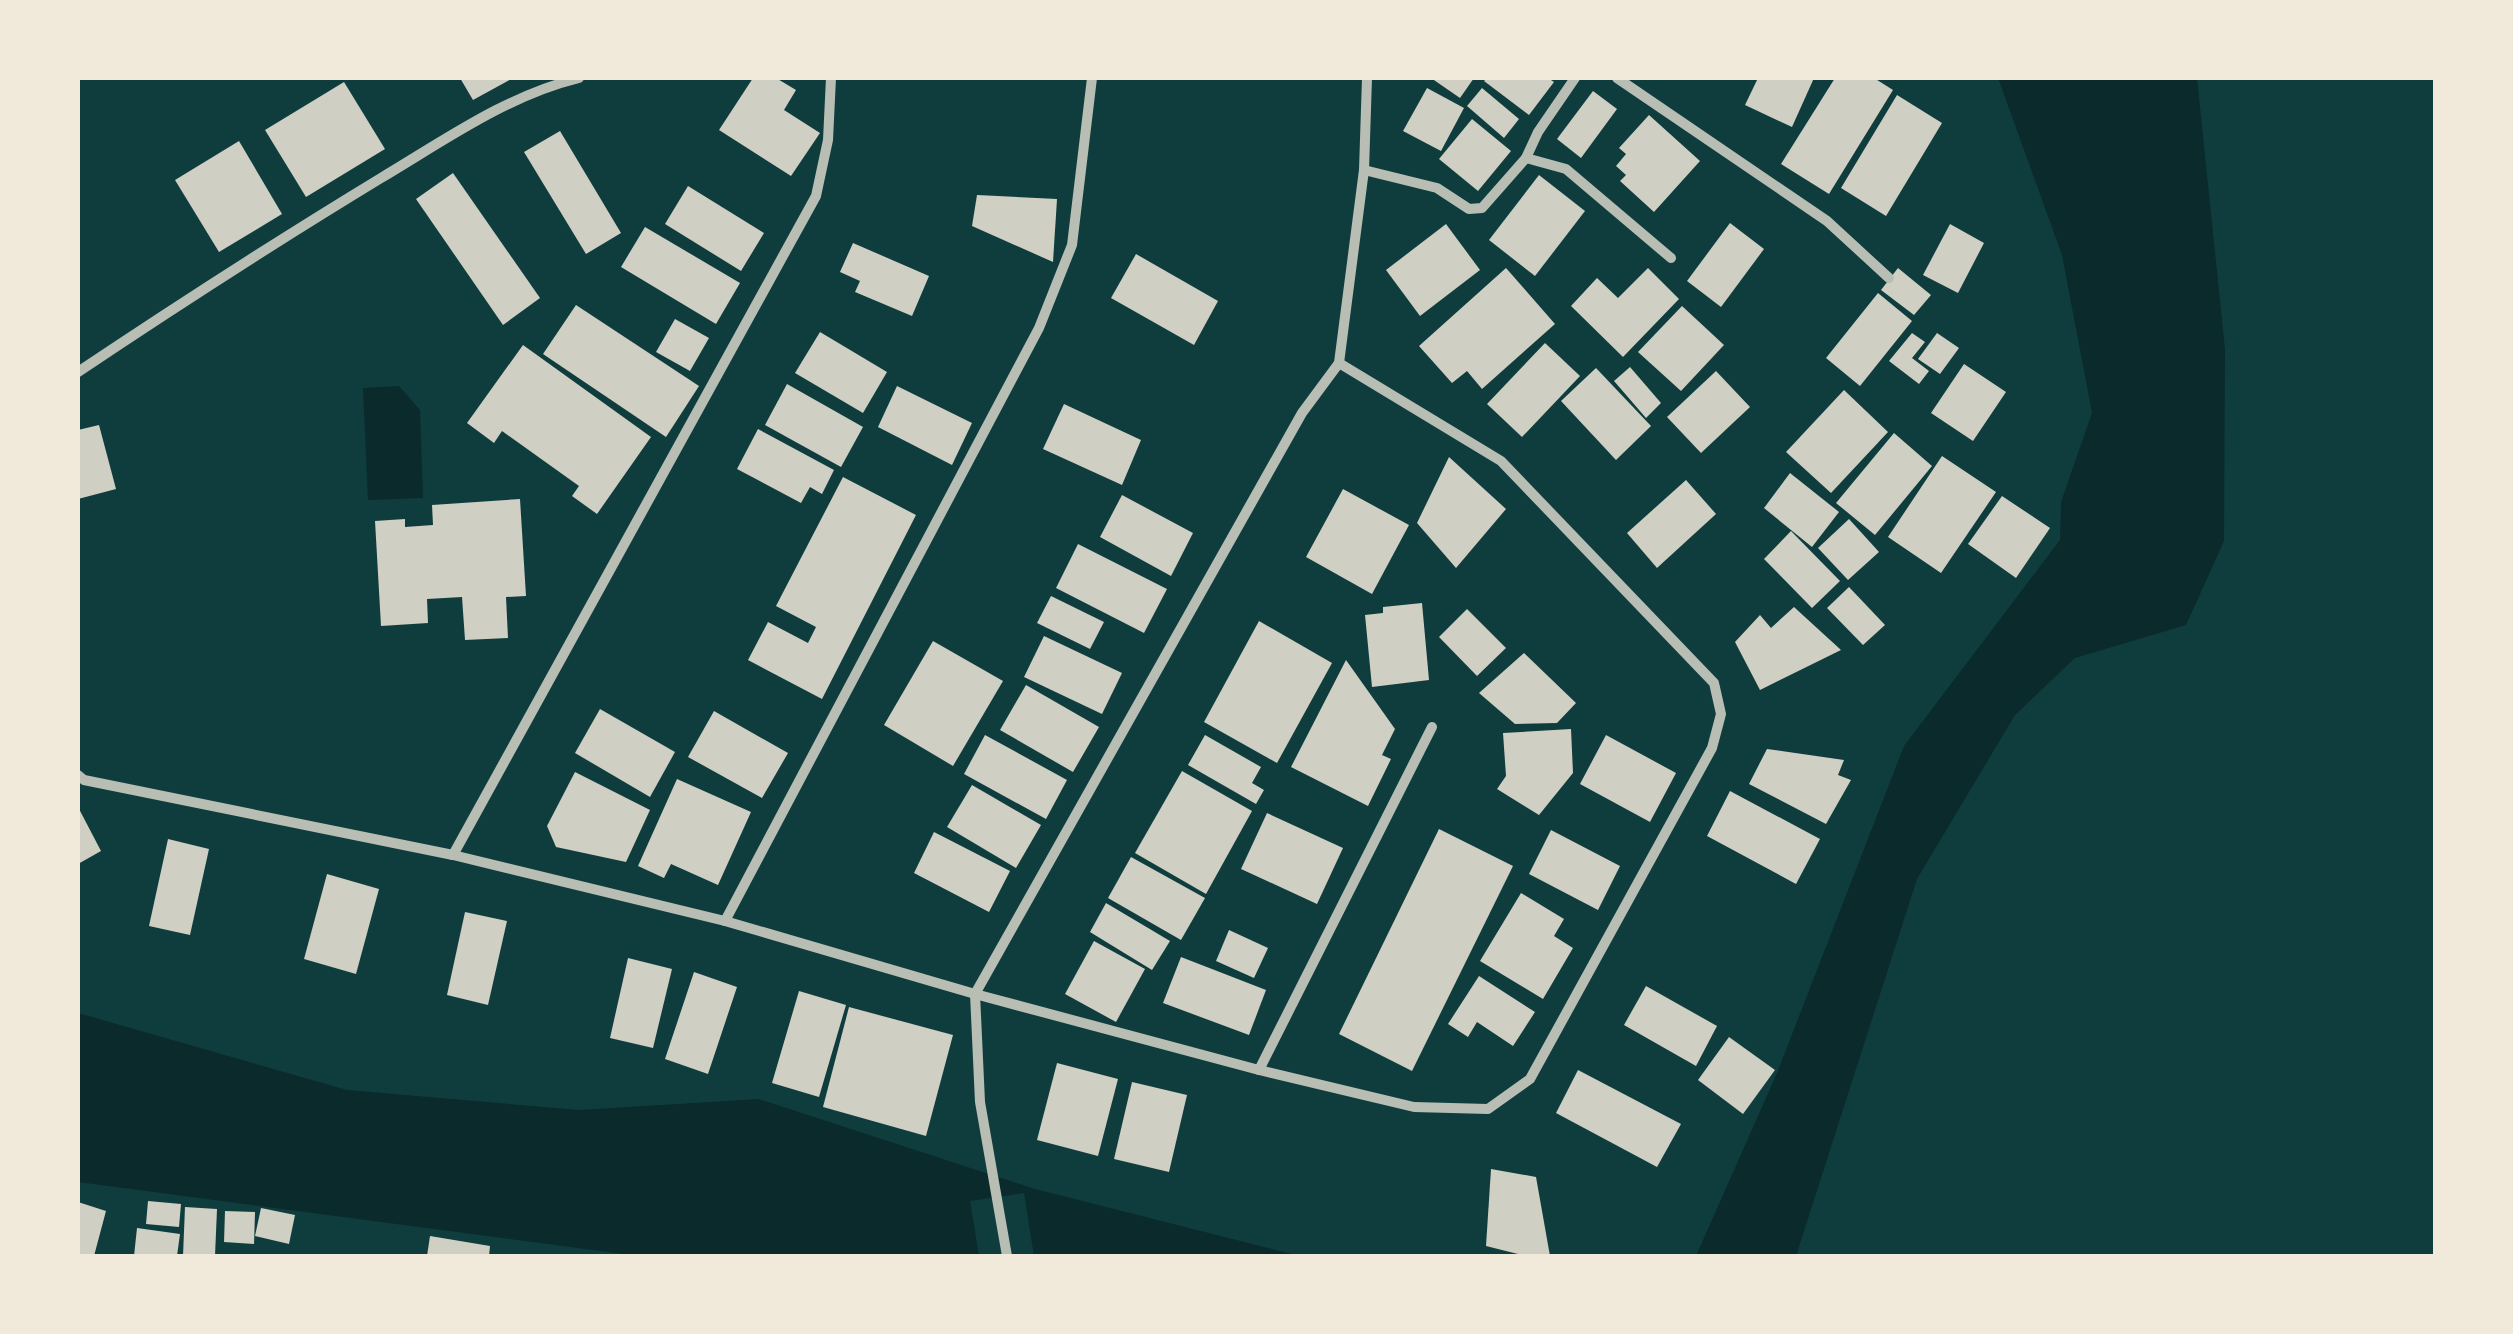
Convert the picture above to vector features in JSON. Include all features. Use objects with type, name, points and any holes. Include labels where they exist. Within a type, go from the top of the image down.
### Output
[{"type":"street","points":[[78,372],[233,268],[498,108],[579,78]]},
{"type":"street","points":[[452,854],[816,196],[828,140],[831,78]]},
{"type":"street","points":[[724,920],[1038,328],[1072,245],[1092,78]]},
{"type":"street","points":[[1007,1256],[980,1102],[976,994],[1302,413],[1339,363],[1364,170],[1367,78]]},
{"type":"street","points":[[1364,170],[1437,188],[1469,209],[1482,208],[1526,158],[1538,132],[1575,78]]},
{"type":"street","points":[[1616,78],[1827,221],[1889,278]]},
{"type":"street","points":[[1526,158],[1566,169],[1671,258]]},
{"type":"street","points":[[78,775],[84,780],[452,854],[724,920],[976,994],[1414,1108],[1488,1109],[1530,1079],[1712,748],[1721,714],[1714,683],[1501,461],[1339,363]]},
{"type":"street","points":[[1259,1070],[1432,727]]},
{"type":"water","points":[[1998,78],[2197,78],[2225,349],[2224,541],[2186,625],[2075,658],[2015,715],[1917,879],[1796,1256],[1696,1256],[1777,1073],[1904,746],[2060,540],[2061,502],[2092,413],[2062,255]]},
{"type":"water","points":[[399,386],[420,410],[423,498],[368,500],[363,388]]},
{"type":"water","points":[[78,1013],[347,1090],[579,1110],[759,1099],[1035,1189],[1300,1256],[638,1256],[78,1182]]},
{"type":"pier","points":[[1024,1193],[1034,1256],[979,1256],[970,1201]]},
{"type":"building","points":[[460,78],[513,78],[473,100]]},
{"type":"building","points":[[753,78],[776,78],[796,90],[784,110],[820,133],[791,176],[719,130]]},
{"type":"building","points":[[1431,78],[1474,78],[1460,98]]},
{"type":"building","points":[[1548,78],[1554,82],[1529,115],[1484,81]]},
{"type":"building","points":[[1758,78],[1814,78],[1792,127],[1745,105]]},
{"type":"building","points":[[1835,78],[1874,78],[1893,90],[1829,194],[1781,164]]},
{"type":"building","points":[[344,82],[385,149],[306,197],[265,130]]},
{"type":"building","points":[[1427,88],[1464,108],[1441,151],[1403,131]]},
{"type":"building","points":[[1482,88],[1519,119],[1504,138],[1467,106]]},
{"type":"building","points":[[1593,91],[1617,109],[1581,158],[1557,139]]},
{"type":"building","points":[[1897,95],[1942,123],[1886,216],[1841,188]]},
{"type":"building","points":[[1649,115],[1700,161],[1654,212],[1620,181],[1626,175],[1616,166],[1626,154],[1619,148]]},
{"type":"building","points":[[1472,119],[1511,151],[1478,191],[1439,159]]},
{"type":"building","points":[[560,131],[621,233],[586,254],[524,152]]},
{"type":"building","points":[[239,141],[282,214],[219,252],[175,180]]},
{"type":"building","points":[[453,173],[540,298],[503,325],[416,199]]},
{"type":"building","points":[[1539,175],[1585,211],[1535,276],[1489,240]]},
{"type":"building","points":[[688,186],[764,233],[741,271],[665,224]]},
{"type":"building","points":[[977,195],[1057,199],[1053,262],[972,226]]},
{"type":"building","points":[[1730,223],[1764,249],[1721,307],[1687,281]]},
{"type":"building","points":[[1446,224],[1480,270],[1420,316],[1386,270]]},
{"type":"building","points":[[1950,224],[1984,243],[1958,293],[1923,275]]},
{"type":"building","points":[[645,227],[740,283],[716,324],[621,267]]},
{"type":"building","points":[[853,243],[929,276],[912,316],[855,292],[860,281],[840,272]]},
{"type":"building","points":[[1136,254],[1218,301],[1194,345],[1111,298]]},
{"type":"building","points":[[1506,268],[1555,324],[1482,389],[1467,371],[1452,383],[1419,346]]},
{"type":"building","points":[[1648,268],[1679,299],[1623,357],[1571,306],[1597,278],[1618,298]]},
{"type":"building","points":[[1898,268],[1931,295],[1914,315],[1881,290]]},
{"type":"building","points":[[1878,293],[1912,321],[1860,386],[1826,358]]},
{"type":"building","points":[[576,305],[699,386],[666,437],[543,354]]},
{"type":"building","points":[[1682,306],[1724,345],[1681,391],[1638,352]]},
{"type":"building","points":[[675,319],[709,338],[690,371],[656,352]]},
{"type":"building","points":[[820,332],[887,372],[863,413],[795,373]]},
{"type":"building","points":[[1912,333],[1925,342],[1912,358],[1929,371],[1919,384],[1889,361]]},
{"type":"building","points":[[1937,333],[1959,348],[1940,374],[1918,359]]},
{"type":"building","points":[[1545,343],[1580,376],[1522,437],[1487,404]]},
{"type":"building","points":[[523,345],[651,437],[597,514],[572,496],[579,486],[502,431],[494,443],[467,423]]},
{"type":"building","points":[[1964,364],[2006,392],[1973,441],[1931,413]]},
{"type":"building","points":[[1630,367],[1661,403],[1646,418],[1614,381]]},
{"type":"building","points":[[1596,368],[1651,426],[1616,460],[1561,401]]},
{"type":"building","points":[[1716,371],[1750,407],[1701,453],[1667,417]]},
{"type":"building","points":[[787,384],[863,427],[841,467],[765,425]]},
{"type":"building","points":[[897,386],[972,423],[952,465],[878,427]]},
{"type":"building","points":[[1844,390],[1888,432],[1831,493],[1786,452]]},
{"type":"building","points":[[1064,404],[1141,440],[1122,485],[1043,449]]},
{"type":"building","points":[[99,425],[116,489],[78,499],[78,430]]},
{"type":"building","points":[[758,429],[834,470],[822,494],[810,487],[801,503],[737,469]]},
{"type":"building","points":[[1894,433],[1932,466],[1875,535],[1836,503]]},
{"type":"building","points":[[1942,456],[1996,492],[1941,573],[1888,537]]},
{"type":"building","points":[[1449,457],[1506,509],[1456,568],[1417,523]]},
{"type":"building","points":[[1790,473],[1839,512],[1812,547],[1764,508]]},
{"type":"building","points":[[843,477],[916,515],[822,699],[748,660],[768,622],[808,643],[816,627],[776,606]]},
{"type":"building","points":[[1686,480],[1716,514],[1657,568],[1627,533]]},
{"type":"building","points":[[1343,489],[1409,525],[1372,594],[1306,557]]},
{"type":"building","points":[[1122,495],[1193,533],[1171,576],[1100,537]]},
{"type":"building","points":[[2002,496],[2050,528],[2016,578],[1968,544]]},
{"type":"building","points":[[520,499],[526,596],[506,597],[508,638],[465,640],[462,597],[427,599],[428,623],[381,626],[375,521],[405,519],[405,527],[433,525],[432,505]]},
{"type":"building","points":[[1849,519],[1879,552],[1848,580],[1818,548]]},
{"type":"building","points":[[1791,531],[1840,581],[1812,608],[1764,559]]},
{"type":"building","points":[[1078,544],[1167,589],[1144,633],[1056,588]]},
{"type":"building","points":[[1849,587],[1885,625],[1863,645],[1827,608]]},
{"type":"building","points":[[1051,596],[1104,622],[1090,649],[1037,623]]},
{"type":"building","points":[[1422,603],[1429,680],[1372,687],[1365,615],[1383,613],[1383,607]]},
{"type":"building","points":[[1794,607],[1841,650],[1760,690],[1735,642],[1760,615],[1771,628]]},
{"type":"building","points":[[1467,609],[1506,648],[1477,676],[1439,637]]},
{"type":"building","points":[[1259,621],[1332,663],[1277,763],[1204,722]]},
{"type":"building","points":[[1044,636],[1122,673],[1102,714],[1024,677]]},
{"type":"building","points":[[933,641],[1003,681],[953,766],[884,725]]},
{"type":"building","points":[[1524,653],[1576,703],[1557,723],[1515,724],[1479,693]]},
{"type":"building","points":[[1346,660],[1395,729],[1382,755],[1391,759],[1368,806],[1291,767]]},
{"type":"building","points":[[1026,685],[1099,727],[1073,772],[1000,730]]},
{"type":"building","points":[[600,709],[675,752],[650,797],[575,753]]},
{"type":"building","points":[[714,711],[788,753],[762,798],[688,757]]},
{"type":"building","points":[[1571,729],[1573,773],[1539,815],[1497,789],[1506,776],[1503,733]]},
{"type":"building","points":[[985,735],[1067,780],[1046,819],[964,774]]},
{"type":"building","points":[[1205,735],[1261,767],[1252,783],[1264,790],[1256,804],[1188,765]]},
{"type":"building","points":[[1606,735],[1676,773],[1650,822],[1580,784]]},
{"type":"building","points":[[1767,749],[1844,760],[1838,775],[1851,780],[1826,824],[1749,784]]},
{"type":"building","points":[[1182,771],[1252,811],[1206,894],[1135,853]]},
{"type":"building","points":[[575,772],[650,810],[626,862],[556,847],[547,826]]},
{"type":"building","points":[[677,779],[751,812],[718,885],[671,864],[664,878],[638,866]]},
{"type":"building","points":[[972,785],[1041,825],[1016,868],[947,827]]},
{"type":"building","points":[[1730,791],[1820,839],[1796,884],[1707,836]]},
{"type":"building","points":[[78,807],[101,851],[78,864]]},
{"type":"building","points":[[1267,813],[1343,848],[1317,904],[1241,869]]},
{"type":"building","points":[[1439,829],[1513,866],[1412,1071],[1339,1034]]},
{"type":"building","points":[[1551,830],[1620,866],[1598,910],[1529,874]]},
{"type":"building","points":[[934,832],[1010,871],[989,912],[914,873]]},
{"type":"building","points":[[168,839],[209,849],[190,935],[149,926]]},
{"type":"building","points":[[1131,857],[1205,898],[1181,940],[1108,898]]},
{"type":"building","points":[[327,874],[379,889],[356,974],[304,959]]},
{"type":"building","points":[[1521,893],[1564,919],[1554,936],[1573,948],[1543,999],[1480,961]]},
{"type":"building","points":[[1106,903],[1170,941],[1152,970],[1090,932]]},
{"type":"building","points":[[465,912],[507,921],[488,1005],[447,995]]},
{"type":"building","points":[[1229,930],[1268,948],[1254,978],[1216,961]]},
{"type":"building","points":[[1094,941],[1145,969],[1116,1022],[1065,994]]},
{"type":"building","points":[[1181,957],[1266,990],[1249,1035],[1163,1003]]},
{"type":"building","points":[[628,958],[672,969],[653,1048],[610,1038]]},
{"type":"building","points":[[694,972],[737,987],[708,1074],[665,1059]]},
{"type":"building","points":[[1479,976],[1535,1012],[1513,1046],[1477,1022],[1468,1037],[1448,1024]]},
{"type":"building","points":[[1646,986],[1717,1026],[1696,1066],[1624,1025]]},
{"type":"building","points":[[799,991],[846,1005],[819,1097],[772,1083]]},
{"type":"building","points":[[849,1007],[953,1035],[926,1136],[823,1107]]},
{"type":"building","points":[[1729,1037],[1775,1070],[1743,1114],[1698,1080]]},
{"type":"building","points":[[1057,1063],[1118,1079],[1098,1156],[1037,1140]]},
{"type":"building","points":[[1578,1070],[1681,1124],[1657,1167],[1556,1113]]},
{"type":"building","points":[[1132,1082],[1187,1095],[1169,1172],[1114,1159]]},
{"type":"building","points":[[1491,1169],[1536,1177],[1550,1256],[1526,1256],[1486,1246]]},
{"type":"building","points":[[148,1201],[181,1204],[179,1227],[146,1224]]},
{"type":"building","points":[[78,1202],[106,1211],[94,1256],[78,1254]]},
{"type":"building","points":[[185,1207],[217,1209],[215,1256],[183,1256]]},
{"type":"building","points":[[261,1208],[295,1215],[289,1244],[255,1236]]},
{"type":"building","points":[[225,1211],[255,1212],[254,1244],[224,1242]]},
{"type":"building","points":[[137,1228],[180,1234],[177,1256],[134,1256]]},
{"type":"building","points":[[430,1236],[490,1246],[489,1256],[427,1256]]}]
